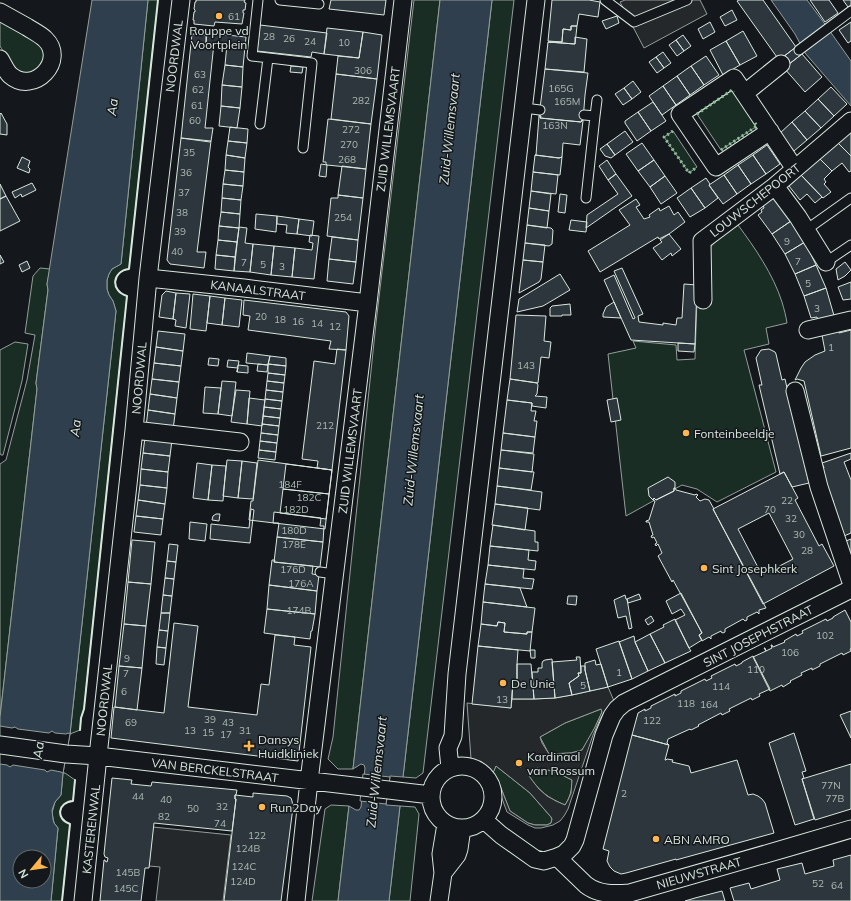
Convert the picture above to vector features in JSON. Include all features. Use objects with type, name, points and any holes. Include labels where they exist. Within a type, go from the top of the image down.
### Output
[{"type":"street","name":"NOORDWAL","points":[[98,756],[134,430],[148,278],[181,0]]},
{"type":"street","name":"ZUID WILLEMSVAART","points":[[296,901],[309,781],[327,573],[368,303],[403,0]]},
{"type":"street","points":[[456,767],[448,748],[453,736],[458,667],[532,109],[536,0]]},
{"type":"street","points":[[0,12],[40,34],[50,47],[52,55],[51,64],[47,72],[33,81],[16,79],[9,74],[0,59]]},
{"type":"street","points":[[745,93],[781,64]]},
{"type":"street","points":[[770,131],[716,167],[680,114],[734,78],[745,93],[770,131],[795,169]]},
{"type":"street","name":"LOUWSCHEPOORT","points":[[704,300],[702,241],[775,186],[851,121]]},
{"type":"street","points":[[775,186],[798,217],[826,262]]},
{"type":"street","name":"KANAALSTRAAT","points":[[148,278],[368,303]]},
{"type":"street","points":[[808,330],[851,320]]},
{"type":"street","points":[[795,391],[819,487],[851,582]]},
{"type":"street","points":[[134,430],[240,442]]},
{"type":"street","name":"SINT JOSEPHSTRAAT","points":[[557,857],[564,854],[575,840],[600,749],[612,716],[617,709],[624,703],[851,589]]},
{"type":"street","name":"VAN BERCKELSTRAAT","points":[[0,745],[66,754],[98,756],[431,795]]},
{"type":"street","name":"KASTERENWAL","points":[[83,901],[98,756]]},
{"type":"street","points":[[456,767],[473,768],[482,773],[488,781],[492,791],[493,801],[490,811],[484,820],[470,828],[454,828],[446,824],[439,819],[431,804],[433,786],[437,779],[443,773],[456,767]]},
{"type":"street","points":[[484,820],[501,836],[535,859],[544,860],[557,857]]},
{"type":"street","points":[[439,901],[443,873],[441,854],[446,824]]},
{"type":"street","points":[[443,873],[458,855],[462,828]]},
{"type":"street","name":"NIEUWSTRAAT","points":[[557,857],[591,889],[615,897],[851,829]]},
{"type":"lane","points":[[258,0],[252,56],[312,63],[303,148]]},
{"type":"lane","points":[[280,0],[319,4]]},
{"type":"lane","points":[[605,0],[634,22],[687,0]]},
{"type":"lane","points":[[799,50],[851,11]]},
{"type":"lane","points":[[260,124],[268,58]]},
{"type":"lane","points":[[586,198],[597,100]]},
{"type":"lane","points":[[584,115],[595,116]]},
{"type":"lane","points":[[806,230],[851,198]]},
{"type":"lane","points":[[826,262],[851,245]]},
{"type":"green space","points":[[148,0],[158,0],[129,269],[119,273],[115,281],[118,290],[127,296],[84,709],[81,718],[80,730],[70,734],[116,311],[107,289],[107,280],[112,269],[121,264]]},
{"type":"green space","points":[[414,0],[440,0],[353,769],[338,769],[328,759],[333,737],[376,323]]},
{"type":"green space","points":[[492,0],[514,0],[423,773],[416,778],[403,777]]},
{"type":"green space","points":[[0,21],[39,43],[44,55],[42,63],[36,70],[24,73],[17,70],[12,64],[0,46]]},
{"type":"green space","points":[[732,90],[757,126],[721,150],[697,114]]},
{"type":"green space","points":[[673,131],[697,167],[689,173],[664,137]]},
{"type":"green space","points":[[738,225],[769,271],[786,315],[787,323],[766,328],[769,344],[744,350],[776,472],[717,502],[697,489],[682,485],[626,516],[608,354],[636,348],[633,341],[676,345],[677,360],[695,359],[698,268],[702,256],[716,241]]},
{"type":"green space","points":[[40,268],[50,269],[47,284],[48,290],[36,383],[37,389],[0,717],[0,464],[6,460],[27,380],[35,335],[25,333],[33,276]]},
{"type":"green space","points":[[15,342],[28,344],[22,381],[3,455],[1,455],[0,350]]},
{"type":"green space","points":[[601,709],[602,712],[592,734],[582,750],[571,753],[549,754],[540,737],[565,723]]},
{"type":"green space","points":[[496,766],[530,793],[551,817],[551,823],[547,825],[535,825],[528,823],[510,811],[493,772]]},
{"type":"green space","points":[[537,768],[555,772],[572,780],[572,787],[565,805],[544,794],[529,776]]},
{"type":"green space","points":[[63,773],[75,780],[73,801],[64,804],[60,811],[60,815],[65,822],[70,824],[62,901],[51,901],[58,828],[54,823],[52,813],[55,802],[61,795]]},
{"type":"green space","points":[[331,805],[349,806],[338,901],[312,901],[325,809]]},
{"type":"green space","points":[[400,806],[415,807],[419,814],[410,901],[389,901]]},
{"type":"shaded area","points":[[625,0],[700,0],[707,14],[644,48],[620,2]]},
{"type":"shaded area","points":[[608,687],[614,701],[600,719],[593,735],[568,809],[564,816],[560,821],[553,825],[535,828],[507,812],[497,785],[491,774],[484,766],[471,759],[467,703],[511,708],[512,699],[555,698]],"holes":[[[601,709],[602,712],[582,750],[571,753],[549,754],[540,737],[565,723]],[[496,766],[530,793],[551,817],[551,823],[547,825],[535,825],[528,823],[510,811],[499,783],[493,773]],[[537,768],[556,772],[572,780],[571,793],[565,805],[547,796],[539,789],[529,776]]]},
{"type":"shaded area","points":[[153,827],[231,835],[223,901],[156,901],[160,867],[149,866]]},
{"type":"water","name":"Aa","points":[[92,0],[148,0],[121,264],[112,269],[107,280],[107,289],[116,311],[70,734],[63,773],[61,795],[55,802],[52,810],[54,823],[58,828],[51,901],[0,901],[0,717],[37,389],[36,383],[48,290],[47,284]]},
{"type":"water","name":"Zuid-Willemsvaart","points":[[440,0],[492,0],[403,777],[390,776],[386,805],[400,806],[389,901],[338,901],[349,806],[356,810],[359,810],[361,807],[365,768],[364,765],[361,764],[353,769]]},
{"type":"water","points":[[771,0],[807,0],[851,61],[851,106],[805,53],[795,34]]},
{"type":"pier","points":[[0,726],[49,733],[52,731],[55,733],[70,734],[63,773],[51,770],[47,772],[45,770],[13,765],[10,767],[0,764]]},
{"type":"pier","points":[[363,774],[390,777],[386,804],[360,801]]},
{"type":"building","name":"Rouppe vd Voortplein","points":[[196,0],[245,0],[244,2],[246,3],[245,10],[243,10],[244,13],[242,24],[215,22],[214,26],[194,24],[193,20]]},
{"type":"building","points":[[331,0],[386,0],[384,15],[329,9]]},
{"type":"building","points":[[552,0],[589,0],[600,2],[598,17],[579,14],[577,26],[571,26],[571,30],[563,29],[562,42],[548,41]]},
{"type":"building","points":[[763,0],[796,47],[779,60],[737,1]]},
{"type":"building","points":[[810,0],[829,0],[838,13],[825,22]]},
{"type":"building","points":[[843,0],[851,0],[851,5],[848,7]]},
{"type":"building","points":[[732,10],[737,20],[725,26],[720,17]]},
{"type":"building","points":[[617,16],[619,23],[606,29],[602,21]]},
{"type":"building","points":[[710,22],[715,32],[703,39],[698,29]]},
{"type":"building","points":[[851,22],[851,41],[848,43],[839,30]]},
{"type":"building","points":[[260,25],[327,33],[324,54],[312,52],[311,57],[257,51]]},
{"type":"building","points":[[571,26],[577,26],[575,44],[548,42],[562,42],[563,29],[571,30]]},
{"type":"building","points":[[327,28],[363,32],[359,58],[324,54]]},
{"type":"building","points":[[743,31],[757,56],[740,65],[726,41]]},
{"type":"building","points":[[363,32],[382,35],[377,79],[336,74],[338,56],[359,58]]},
{"type":"building","points":[[207,33],[246,37],[243,67],[225,65],[227,44],[206,43]]},
{"type":"building","points":[[192,34],[206,35],[206,43],[214,43],[205,128],[213,128],[210,142],[181,138]]},
{"type":"building","points":[[683,35],[691,46],[684,51],[676,40]]},
{"type":"building","points":[[575,37],[587,39],[584,72],[545,69],[548,42],[575,44]]},
{"type":"building","points":[[676,40],[684,51],[677,56],[669,45]]},
{"type":"building","points":[[726,41],[740,65],[723,75],[710,50]]},
{"type":"building","points":[[796,47],[802,54],[784,68],[779,60]]},
{"type":"building","points":[[663,52],[671,63],[664,68],[656,57]]},
{"type":"building","points":[[802,54],[822,77],[805,92],[784,68]]},
{"type":"building","points":[[706,56],[719,75],[704,85],[691,66]]},
{"type":"building","points":[[656,57],[664,68],[657,73],[649,62]]},
{"type":"building","points":[[225,65],[243,67],[242,87],[222,85]]},
{"type":"building","points":[[291,66],[303,67],[302,73],[290,72]]},
{"type":"building","points":[[691,66],[704,85],[690,95],[677,76]]},
{"type":"building","points":[[545,69],[588,73],[583,121],[540,118]]},
{"type":"building","points":[[336,74],[377,79],[371,124],[331,119]]},
{"type":"building","points":[[677,76],[690,95],[676,105],[663,86]]},
{"type":"building","points":[[633,81],[641,92],[632,99],[624,88]]},
{"type":"building","points":[[222,85],[242,87],[240,108],[221,106]]},
{"type":"building","points":[[663,86],[676,105],[662,115],[649,96]]},
{"type":"building","points":[[831,87],[847,104],[834,116],[818,99]]},
{"type":"building","points":[[624,88],[632,99],[623,105],[615,94]]},
{"type":"building","points":[[818,99],[834,116],[821,128],[805,111]]},
{"type":"building","points":[[653,102],[666,121],[651,131],[638,112]]},
{"type":"building","points":[[221,106],[240,108],[237,128],[219,126]]},
{"type":"building","points":[[805,111],[821,128],[807,140],[792,122]]},
{"type":"building","points":[[638,112],[651,131],[637,141],[625,121]]},
{"type":"building","points":[[1,113],[7,124],[7,135],[0,134]]},
{"type":"building","points":[[539,116],[541,116],[540,118],[581,122],[582,120],[580,145],[563,143],[562,157],[559,158],[535,155]]},
{"type":"building","points":[[328,119],[371,124],[366,169],[327,165],[326,162],[323,162]]},
{"type":"building","points":[[792,122],[807,140],[794,151],[779,134]]},
{"type":"building","points":[[230,127],[248,129],[247,143],[228,141]]},
{"type":"building","points":[[851,129],[851,156],[837,142]]},
{"type":"building","points":[[625,131],[633,142],[615,155],[607,144]]},
{"type":"building","points":[[181,138],[211,141],[197,252],[206,252],[204,268],[170,264],[167,260]]},
{"type":"building","points":[[228,141],[247,143],[245,158],[226,155]]},
{"type":"building","points":[[837,142],[851,156],[851,171],[849,172],[842,163],[832,171],[819,158]]},
{"type":"building","points":[[642,143],[654,160],[638,171],[626,154]]},
{"type":"building","points":[[607,144],[615,155],[611,158],[605,156],[600,149]]},
{"type":"building","points":[[767,145],[780,164],[766,174],[753,155]]},
{"type":"building","points":[[226,155],[245,158],[244,172],[225,170]]},
{"type":"building","points":[[535,155],[559,158],[562,157],[560,175],[533,172]]},
{"type":"building","points":[[753,155],[766,174],[751,184],[738,165]]},
{"type":"building","points":[[22,157],[30,161],[28,167],[30,169],[29,173],[17,168]]},
{"type":"building","points":[[819,158],[832,171],[824,179],[826,182],[824,184],[831,192],[823,198],[801,175]]},
{"type":"building","points":[[607,160],[616,174],[608,180],[599,166]]},
{"type":"building","points":[[654,160],[665,176],[650,187],[638,171]]},
{"type":"building","points":[[321,164],[327,165],[326,177],[319,176]]},
{"type":"building","points":[[738,165],[751,184],[737,194],[724,175]]},
{"type":"building","points":[[342,166],[366,169],[363,198],[338,195]]},
{"type":"building","points":[[225,170],[244,172],[243,186],[223,184]]},
{"type":"building","points":[[533,172],[558,175],[556,194],[531,191]]},
{"type":"building","points":[[616,174],[632,196],[586,228],[587,215],[618,194],[608,180]]},
{"type":"building","points":[[724,175],[737,194],[723,204],[709,185]]},
{"type":"building","points":[[801,175],[822,197],[815,203],[807,194],[800,200],[789,186]]},
{"type":"building","points":[[665,176],[677,193],[661,204],[650,187]]},
{"type":"building","points":[[706,178],[718,198],[705,208],[691,188]]},
{"type":"building","points":[[32,183],[36,190],[22,197],[21,194],[15,198],[12,192]]},
{"type":"building","points":[[0,184],[6,196],[0,199]]},
{"type":"building","points":[[223,184],[243,186],[241,200],[222,198]]},
{"type":"building","points":[[691,188],[705,208],[690,217],[677,198]]},
{"type":"building","points":[[531,191],[551,194],[549,211],[529,208]]},
{"type":"building","points":[[560,194],[567,195],[565,213],[558,212]]},
{"type":"building","points":[[338,195],[363,198],[358,240],[327,236],[331,198],[338,198]]},
{"type":"building","points":[[6,196],[20,221],[0,231],[0,199]]},
{"type":"building","points":[[222,198],[241,200],[240,214],[221,212]]},
{"type":"building","points":[[774,198],[791,221],[772,234],[758,215],[764,208],[763,205]]},
{"type":"building","points":[[636,199],[640,205],[636,207],[644,219],[650,217],[649,215],[659,208],[660,211],[669,206],[674,215],[678,212],[685,222],[669,234],[659,239],[658,237],[600,272],[588,251],[630,225],[619,210]]},
{"type":"building","points":[[529,208],[549,211],[547,228],[527,225]]},
{"type":"building","points":[[221,212],[240,214],[239,228],[219,226]]},
{"type":"building","points":[[256,214],[277,216],[276,232],[255,229]]},
{"type":"building","points":[[277,216],[299,219],[297,234],[286,233],[287,225],[277,224]]},
{"type":"building","points":[[299,219],[314,221],[312,236],[297,234]]},
{"type":"building","points":[[571,220],[587,222],[586,232],[569,230]]},
{"type":"building","points":[[791,221],[805,242],[785,254],[772,234]]},
{"type":"building","points":[[527,225],[551,228],[553,230],[552,244],[549,246],[525,243]]},
{"type":"building","points":[[219,226],[239,228],[237,242],[218,240]]},
{"type":"building","points":[[239,227],[247,228],[245,243],[253,244],[250,272],[234,271]]},
{"type":"building","points":[[669,234],[681,249],[672,256],[671,253],[662,260],[653,248],[662,242],[660,240]]},
{"type":"building","points":[[310,235],[319,236],[314,279],[292,277],[295,248],[312,250],[313,243],[309,242]]},
{"type":"building","points":[[332,237],[358,240],[356,262],[329,259]]},
{"type":"building","points":[[218,240],[237,242],[235,257],[216,255]]},
{"type":"building","points":[[805,242],[816,265],[795,274],[785,254]]},
{"type":"building","points":[[525,243],[545,245],[543,262],[523,260]]},
{"type":"building","points":[[253,244],[274,246],[271,275],[250,272]]},
{"type":"building","points":[[274,246],[295,248],[292,277],[271,275]]},
{"type":"building","points":[[0,255],[4,262],[0,264]]},
{"type":"building","points":[[216,255],[235,257],[234,271],[215,269]]},
{"type":"building","points":[[329,259],[356,262],[353,284],[327,281]]},
{"type":"building","points":[[523,260],[543,262],[541,279],[539,282],[519,293]]},
{"type":"building","points":[[27,261],[30,268],[22,272],[19,265]]},
{"type":"building","points":[[845,262],[851,270],[838,280],[836,269]]},
{"type":"building","points":[[816,265],[826,288],[804,296],[795,274]]},
{"type":"building","points":[[622,268],[643,314],[638,316],[639,322],[676,325],[677,318],[682,318],[684,284],[697,285],[695,344],[631,340],[604,280],[614,275],[633,319],[635,318],[614,271]]},
{"type":"building","points":[[560,274],[570,290],[543,306],[517,312],[519,299]]},
{"type":"building","points":[[851,282],[851,299],[843,300],[838,287]]},
{"type":"building","points":[[826,288],[835,319],[818,323],[817,317],[811,318],[804,296]]},
{"type":"building","points":[[166,291],[176,293],[173,319],[159,317],[162,295]]},
{"type":"building","points":[[176,293],[190,294],[186,328],[175,326],[176,320],[173,319]]},
{"type":"building","points":[[193,294],[210,296],[206,331],[190,329]]},
{"type":"building","points":[[210,296],[225,298],[222,325],[207,323]]},
{"type":"building","points":[[225,298],[242,300],[239,327],[222,325]]},
{"type":"building","points":[[244,300],[346,312],[349,316],[346,350],[329,349],[331,341],[248,330],[250,316],[243,315]]},
{"type":"building","points":[[614,302],[621,318],[603,317],[606,307]]},
{"type":"building","points":[[570,304],[571,315],[550,316],[550,308],[552,306]]},
{"type":"building","points":[[516,315],[546,316],[544,341],[551,342],[549,358],[541,357],[538,383],[510,379]]},
{"type":"building","points":[[851,330],[851,448],[821,456],[804,381],[797,379],[795,380],[805,362],[815,355],[825,351],[822,335]]},
{"type":"building","points":[[158,331],[185,334],[183,351],[156,347]]},
{"type":"building","points":[[678,343],[695,344],[694,352],[678,351]]},
{"type":"building","points":[[156,347],[183,351],[181,366],[154,363]]},
{"type":"building","points":[[337,349],[346,350],[332,470],[317,468],[318,461],[302,459],[314,361],[335,364]]},
{"type":"building","points":[[769,349],[775,352],[782,380],[785,379],[809,483],[792,487],[784,472],[780,474],[759,385],[762,385],[756,358],[761,350]]},
{"type":"building","points":[[247,353],[270,356],[268,365],[246,363]]},
{"type":"building","points":[[270,356],[286,358],[286,366],[268,364]]},
{"type":"building","points":[[209,358],[219,359],[218,366],[208,365]]},
{"type":"building","points":[[228,360],[239,361],[238,368],[227,367]]},
{"type":"building","points":[[154,363],[181,366],[179,382],[152,379]]},
{"type":"building","points":[[258,364],[268,365],[267,372],[257,371]]},
{"type":"building","points":[[268,364],[286,366],[285,375],[268,373]]},
{"type":"building","points":[[238,365],[248,366],[248,373],[237,372]]},
{"type":"building","points":[[268,373],[285,375],[284,383],[267,381]]},
{"type":"building","points":[[152,379],[179,382],[177,398],[150,394]]},
{"type":"building","points":[[510,379],[537,383],[537,394],[535,396],[547,397],[546,408],[532,406],[532,403],[507,400]]},
{"type":"building","points":[[222,381],[236,382],[232,416],[218,414]]},
{"type":"building","points":[[267,381],[284,383],[283,392],[266,390]]},
{"type":"building","points":[[205,387],[221,388],[218,414],[203,413]]},
{"type":"building","points":[[236,390],[250,391],[247,424],[231,422]]},
{"type":"building","points":[[266,390],[283,392],[282,401],[265,399]]},
{"type":"building","points":[[150,394],[177,398],[175,414],[148,410]]},
{"type":"building","points":[[249,398],[265,400],[262,426],[247,424]]},
{"type":"building","points":[[617,398],[621,420],[611,422],[607,400]]},
{"type":"building","points":[[265,399],[282,401],[281,409],[264,407]]},
{"type":"building","points":[[507,400],[532,403],[531,411],[536,411],[534,421],[537,421],[535,437],[503,433]]},
{"type":"building","points":[[264,407],[281,409],[280,418],[263,416]]},
{"type":"building","points":[[148,410],[175,414],[173,430],[146,427]]},
{"type":"building","points":[[263,416],[280,418],[279,426],[262,424]]},
{"type":"building","points":[[262,424],[279,426],[278,435],[261,433]]},
{"type":"building","points":[[261,433],[278,435],[277,443],[260,441]]},
{"type":"building","points":[[503,433],[535,437],[533,453],[501,450]]},
{"type":"building","points":[[145,437],[172,440],[170,456],[143,453]]},
{"type":"building","points":[[260,441],[277,443],[276,452],[259,450]]},
{"type":"building","points":[[259,450],[276,452],[275,460],[258,458]]},
{"type":"building","points":[[501,450],[534,454],[532,472],[499,468]]},
{"type":"building","points":[[143,453],[170,456],[168,472],[141,469]]},
{"type":"building","points":[[851,453],[851,459],[844,462],[851,480],[851,533],[844,536],[833,505],[833,500],[820,470],[824,468],[822,463]]},
{"type":"building","points":[[227,460],[242,461],[238,498],[223,496]]},
{"type":"building","points":[[258,460],[332,470],[325,529],[249,520]]},
{"type":"building","points":[[242,461],[257,463],[253,499],[238,498]]},
{"type":"building","points":[[197,463],[212,465],[208,500],[193,498]]},
{"type":"building","points":[[286,464],[332,470],[329,494],[283,489]]},
{"type":"building","points":[[212,465],[226,466],[223,501],[208,500]]},
{"type":"building","points":[[499,468],[534,472],[531,490],[497,486]]},
{"type":"building","points":[[141,469],[168,472],[167,488],[140,485]]},
{"type":"building","points":[[784,472],[798,498],[795,500],[819,546],[822,544],[834,566],[763,604],[713,509]],"holes":[[[769,513],[793,559],[762,575],[738,529]]]},
{"type":"building","points":[[668,477],[675,482],[674,491],[656,500],[654,498],[653,500],[649,496],[648,488]]},
{"type":"building","points":[[140,485],[167,488],[165,504],[138,500]]},
{"type":"building","points":[[497,486],[542,492],[540,510],[495,504]]},
{"type":"building","name":"Sint Josephkerk","points":[[674,488],[676,490],[698,495],[696,497],[700,501],[705,499],[709,500],[766,608],[759,610],[759,614],[757,612],[747,617],[747,620],[745,621],[743,619],[725,629],[725,632],[723,633],[721,631],[711,636],[711,639],[709,637],[702,641],[699,635],[702,633],[658,556],[662,553],[658,544],[656,546],[655,544],[657,543],[654,537],[652,538],[651,536],[653,535],[649,522],[646,522],[649,520],[655,501],[653,500],[654,498],[656,500],[674,491]]},
{"type":"building","points":[[283,489],[329,494],[326,519],[280,513]]},
{"type":"building","points":[[138,500],[165,504],[163,519],[136,516]]},
{"type":"building","points":[[495,504],[528,508],[525,530],[492,525]]},
{"type":"building","points":[[251,509],[254,510],[250,543],[210,539],[211,524],[249,528]]},
{"type":"building","points":[[274,512],[321,518],[320,526],[324,526],[323,542],[277,537],[279,523],[273,523]]},
{"type":"building","points":[[220,514],[219,521],[212,520],[213,516]]},
{"type":"building","points":[[136,516],[163,519],[161,535],[134,532]]},
{"type":"building","points":[[190,522],[207,524],[205,541],[189,539]]},
{"type":"building","points":[[493,525],[535,531],[535,542],[538,542],[538,551],[490,546]]},
{"type":"building","points":[[277,537],[323,542],[320,567],[274,562]]},
{"type":"building","points":[[851,539],[851,555],[846,541]]},
{"type":"building","points":[[132,540],[155,542],[151,584],[128,582]]},
{"type":"building","points":[[169,544],[178,545],[176,562],[167,561]]},
{"type":"building","points":[[490,546],[529,550],[528,560],[536,561],[535,570],[488,565]]},
{"type":"building","points":[[272,560],[275,560],[274,562],[313,566],[312,574],[319,575],[317,591],[269,585]]},
{"type":"building","points":[[167,561],[176,562],[174,579],[165,578]]},
{"type":"building","points":[[488,565],[524,569],[523,578],[534,579],[532,589],[485,584]]},
{"type":"building","points":[[165,578],[174,579],[172,596],[163,595]]},
{"type":"building","points":[[128,582],[151,584],[146,626],[124,624]]},
{"type":"building","points":[[485,584],[520,588],[527,607],[483,602]]},
{"type":"building","points":[[269,585],[317,591],[315,614],[267,609]]},
{"type":"building","points":[[681,593],[702,633],[699,635],[702,640],[689,648],[675,620],[685,615],[681,609],[672,614],[666,601]]},
{"type":"building","points":[[639,594],[641,599],[628,603],[627,599]]},
{"type":"building","points":[[163,595],[172,596],[170,613],[161,613]]},
{"type":"building","points":[[625,595],[632,628],[629,629],[626,616],[618,618],[614,600]]},
{"type":"building","points":[[568,596],[577,596],[576,605],[567,604]]},
{"type":"building","points":[[483,602],[535,608],[532,632],[527,632],[527,634],[504,632],[505,623],[498,622],[497,626],[481,624]]},
{"type":"building","points":[[267,609],[315,614],[310,639],[264,633]]},
{"type":"building","points":[[845,610],[851,622],[851,651],[843,655],[842,653],[820,664],[820,666],[812,670],[812,668],[801,673],[802,675],[790,681],[791,682],[783,687],[782,685],[770,691],[753,657],[772,648],[771,645],[773,647],[785,642],[784,641],[796,634],[797,636],[803,633],[802,631],[826,619],[827,621]]},
{"type":"building","points":[[161,613],[170,613],[168,631],[159,630]]},
{"type":"building","points":[[651,616],[654,621],[648,625],[645,620]]},
{"type":"building","points":[[675,619],[691,651],[665,663],[650,634],[664,627],[663,625]]},
{"type":"building","points":[[498,622],[505,623],[504,632],[527,634],[527,632],[532,632],[530,651],[478,646],[481,624],[497,626]]},
{"type":"building","points":[[174,623],[198,626],[188,707],[257,715],[261,684],[269,685],[275,635],[295,637],[294,645],[311,647],[298,761],[111,738],[114,707],[164,713]]},
{"type":"building","points":[[124,624],[146,626],[142,668],[119,666]]},
{"type":"building","points":[[159,630],[168,631],[166,648],[157,647]]},
{"type":"building","points":[[650,634],[665,663],[648,671],[635,642]]},
{"type":"building","points":[[634,636],[635,642],[648,671],[632,679],[619,642]]},
{"type":"building","points":[[619,641],[632,679],[608,687],[596,649]]},
{"type":"building","points":[[478,646],[518,650],[517,681],[513,680],[511,708],[472,704]]},
{"type":"building","points":[[157,647],[166,648],[164,665],[156,664]]},
{"type":"building","points":[[530,650],[535,650],[535,658],[531,658]]},
{"type":"building","points":[[753,656],[770,689],[759,694],[760,696],[752,700],[751,698],[729,709],[730,711],[722,715],[721,713],[691,730],[690,729],[668,739],[667,743],[669,745],[632,735],[638,713],[645,709],[645,711],[651,708],[651,706],[675,694],[675,696],[681,693],[681,691],[705,679],[706,681],[712,678],[711,676],[735,664],[736,666]]},
{"type":"building","points":[[576,657],[580,657],[581,673],[578,673],[579,676],[569,683],[572,695],[555,698],[552,662],[577,660]]},
{"type":"building","points":[[552,659],[555,698],[534,699],[532,672],[538,672],[538,668],[542,668],[543,661]]},
{"type":"building","points":[[595,660],[596,665],[601,664],[608,687],[590,691],[585,670],[585,663]]},
{"type":"building","points":[[517,664],[531,664],[534,699],[512,699],[513,680],[517,681]]},
{"type":"building","points":[[119,666],[142,668],[137,710],[115,707]]},
{"type":"building","points":[[581,666],[585,666],[590,691],[572,695],[569,683],[579,676],[578,673],[581,673]]},
{"type":"building","points":[[851,711],[851,738],[840,715]]},
{"type":"building","points":[[794,733],[806,771],[802,772],[804,778],[802,779],[814,819],[795,825],[769,743]]},
{"type":"building","points":[[632,735],[669,745],[665,760],[673,760],[672,762],[689,766],[691,773],[737,760],[748,795],[753,794],[758,796],[765,803],[774,833],[626,873],[621,874],[614,871],[607,861],[609,851],[603,849]]},
{"type":"building","points":[[517,760],[522,761],[521,767],[515,765]]},
{"type":"building","points":[[851,764],[851,809],[815,820],[802,779]]},
{"type":"building","points":[[112,778],[132,780],[131,784],[151,786],[152,782],[237,790],[235,795],[236,799],[232,831],[154,823],[149,868],[145,868],[141,901],[100,901],[104,860],[107,862],[108,858],[105,857],[104,854]]},
{"type":"building","points":[[253,793],[287,796],[291,798],[292,801],[293,807],[281,901],[224,901],[236,799],[235,795],[253,797]]},
{"type":"building","points":[[851,855],[851,901],[734,901],[730,888],[749,883],[751,889],[780,880],[777,869],[802,863],[805,874],[834,866],[833,860]]},
{"type":"building","points":[[722,891],[725,901],[685,901],[695,898]]},
{"type":"hedge","points":[[697,114],[732,90],[734,92]]},
{"type":"hedge","points":[[721,150],[757,126],[755,123]]},
{"type":"hedge","points":[[673,131],[664,137],[689,173],[697,167]]},
{"type":"wall","points":[[80,730],[81,718],[84,709],[127,296],[118,290],[115,281],[119,273],[129,269],[158,0]]},
{"type":"wall","points":[[62,901],[70,824],[65,822],[60,815],[60,811],[64,804],[73,801],[75,780]]},
{"type":"place","name":"Rouppe vd Voortplein","points":[[219,16]]},
{"type":"place","name":"Fonteinbeeldje","points":[[686,433]]},
{"type":"place","name":"Sint Josephkerk","points":[[704,568]]},
{"type":"place","name":"De Unie","points":[[503,683]]},
{"type":"place","name":"Dansys Huidkliniek","points":[[249,746]]},
{"type":"place","name":"Kardinaal van Rossum","points":[[519,763]]},
{"type":"place","name":"Run2Day","points":[[262,807]]},
{"type":"place","name":"ABN AMRO","points":[[656,839]]}]
